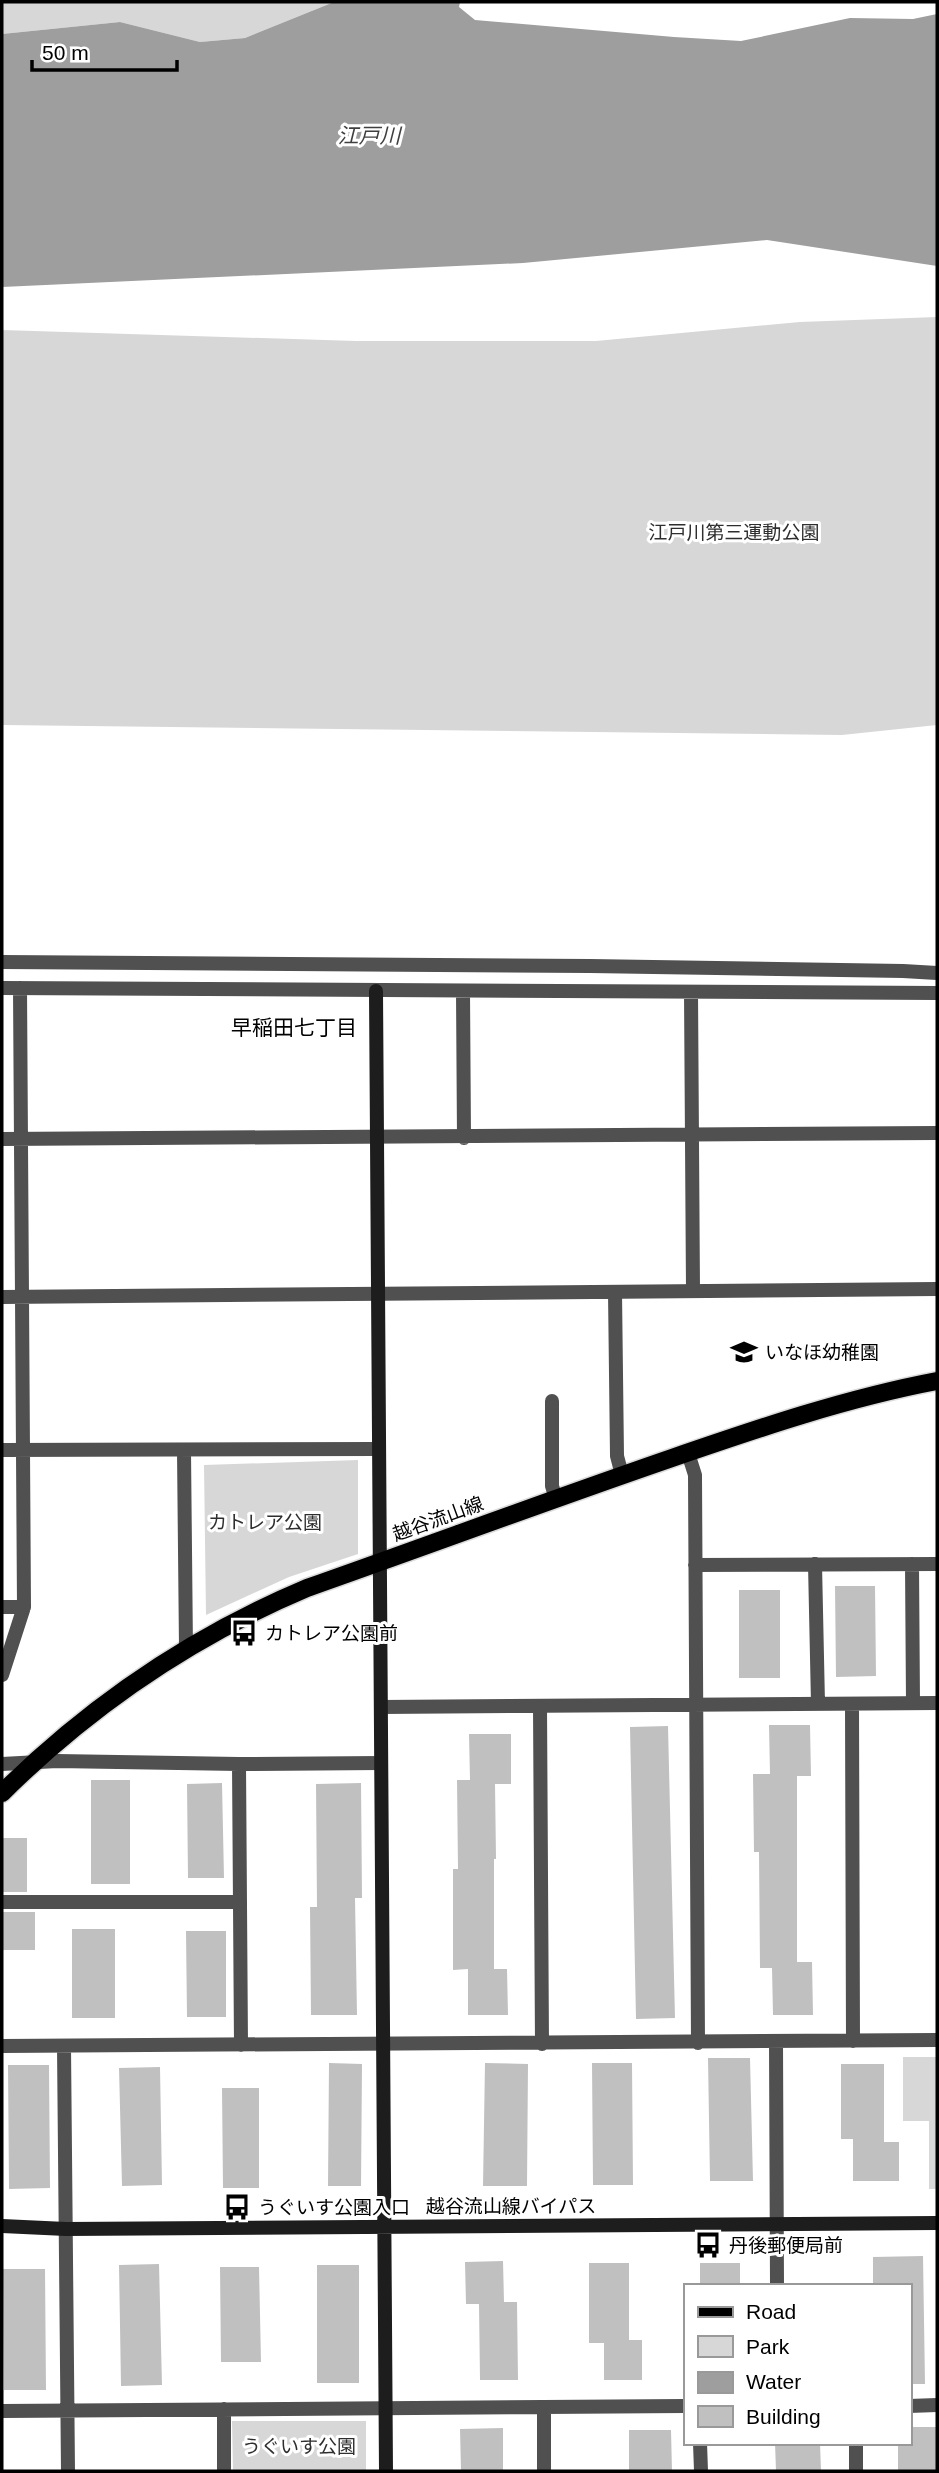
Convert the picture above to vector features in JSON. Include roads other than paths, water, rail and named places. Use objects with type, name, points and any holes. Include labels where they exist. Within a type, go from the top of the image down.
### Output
[{"type":"main road","name":"越谷流山線","points":[[2,1793],[33,1762],[107,1701],[186,1649],[271,1603],[688,1453],[848,1402],[937,1381]]},
{"type":"street","points":[[2,962],[590,966],[937,973]]},
{"type":"street","points":[[2,988],[937,993]]},
{"type":"street","points":[[2,1675],[24,1607],[20,988]]},
{"type":"street","points":[[376,991],[386,2471]]},
{"type":"street","points":[[463,992],[464,1138]]},
{"type":"street","points":[[691,992],[693,1291]]},
{"type":"street","points":[[2,1139],[937,1133]]},
{"type":"street","points":[[2,1297],[937,1289]]},
{"type":"street","points":[[615,1292],[617,1456],[622,1475]]},
{"type":"street","points":[[552,1401],[552,1486],[556,1499]]},
{"type":"street","points":[[2,1450],[378,1449]]},
{"type":"street","points":[[184,1451],[186,1649]]},
{"type":"street","points":[[688,1453],[695,1475],[698,2043]]},
{"type":"street","points":[[815,1564],[818,1704]]},
{"type":"street","points":[[912,1564],[913,1703]]},
{"type":"street","points":[[695,1565],[937,1564]]},
{"type":"street","points":[[2,1607],[24,1607]]},
{"type":"street","points":[[381,1707],[937,1703]]},
{"type":"street","points":[[852,1704],[853,2041]]},
{"type":"street","points":[[540,1706],[542,2044]]},
{"type":"street","points":[[2,1764],[381,1763]]},
{"type":"street","points":[[239,1764],[242,2045]]},
{"type":"street","points":[[2,1902],[240,1902]]},
{"type":"street","points":[[2,2046],[937,2040]]},
{"type":"street","points":[[776,2042],[777,2284]]},
{"type":"street","points":[[64,2047],[68,2471]]},
{"type":"street","name":"越谷流山線バイパス","points":[[2,2226],[66,2229],[937,2223]]},
{"type":"street","points":[[911,2406],[937,2405]]},
{"type":"street","points":[[2,2411],[684,2406]]},
{"type":"street","points":[[544,2407],[544,2471]]},
{"type":"street","points":[[224,2409],[225,2471]]},
{"type":"street","points":[[700,2445],[701,2471]]},
{"type":"street","points":[[856,2445],[856,2471]]},
{"type":"water","name":"江戸川","points":[[334,2],[460,2],[459,7],[475,20],[741,41],[850,18],[913,19],[937,14],[937,266],[767,240],[523,263],[2,287],[2,34],[120,22],[200,42],[245,38]]},
{"type":"place","name":"いなほ幼稚園","points":[[744,1352]]},
{"type":"place","name":"カトレア公園前","points":[[244,1633]]},
{"type":"place","name":"うぐいす公園入口","points":[[237,2207]]},
{"type":"place","name":"丹後郵便局前","points":[[708,2245]]},
{"type":"district","name":"早稲田七丁目","points":[[294,1027]]},
{"type":"park label","name":"江戸川第三運動公園","points":[[734,532]]},
{"type":"park label","name":"カトレア公園","points":[[265,1522]]},
{"type":"park label","name":"うぐいす公園","points":[[299,2446]]}]
